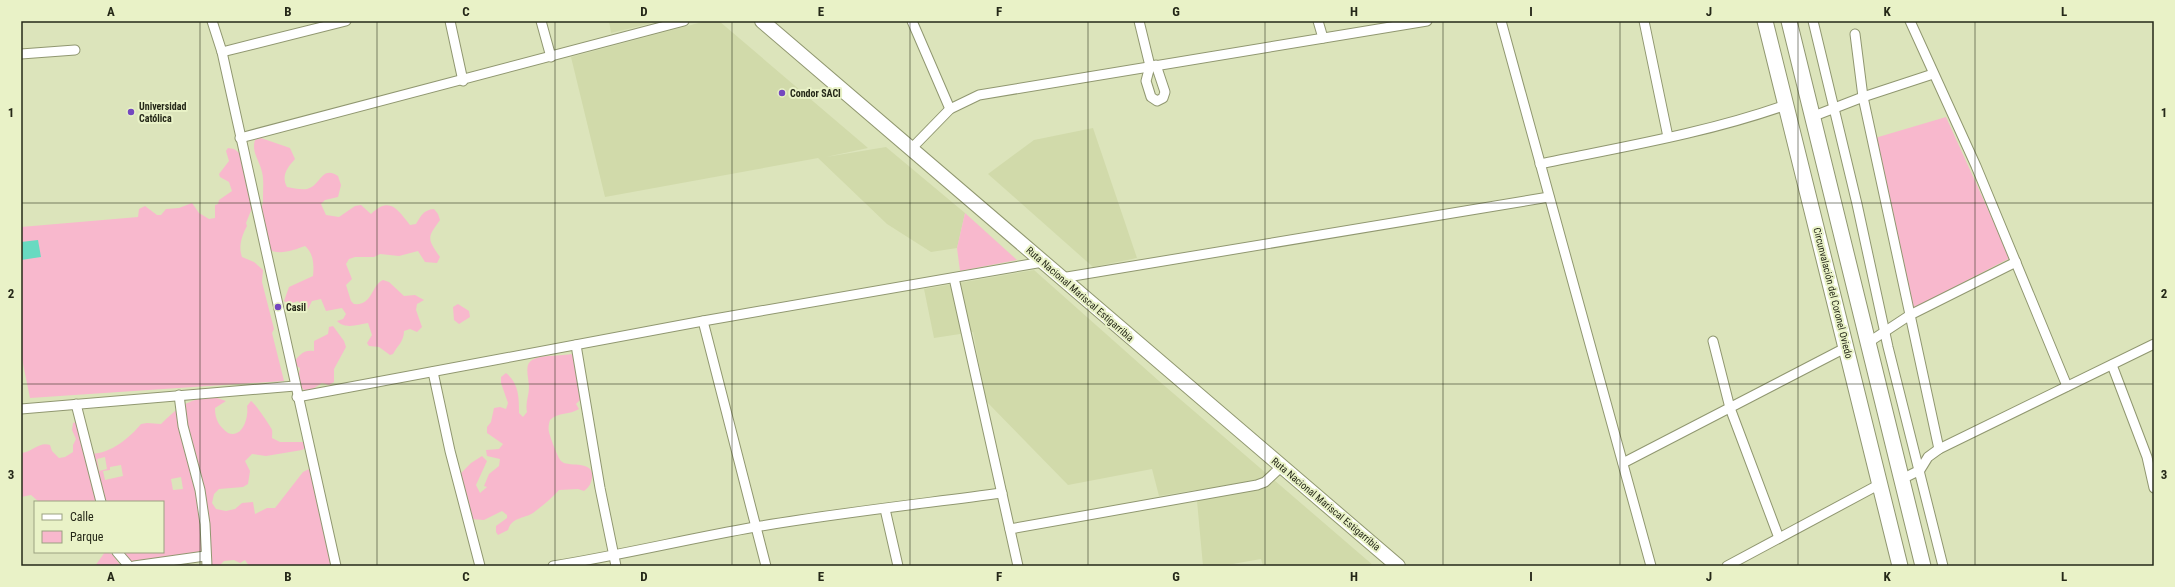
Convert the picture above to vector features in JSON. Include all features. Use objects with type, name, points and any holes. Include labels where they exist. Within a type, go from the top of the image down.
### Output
[{"type":"highway","name":"Circunvalación del Coronel Oviedo","points":[[1765,21],[1847,347],[1900,566]]},
{"type":"highway","points":[[1789,21],[1814,116],[1923,566]]},
{"type":"main road","name":"Ruta Nacional Mariscal Estigarribia","points":[[762,21],[1282,466],[1392,564]]},
{"type":"street","points":[[212,21],[222,52],[297,397],[336,566]]},
{"type":"street","points":[[222,52],[346,21]]},
{"type":"street","points":[[450,21],[463,81]]},
{"type":"street","points":[[541,21],[551,57]]},
{"type":"street","points":[[240,138],[463,81],[684,21]]},
{"type":"street","points":[[912,21],[950,109]]},
{"type":"street","points":[[1138,21],[1153,66]]},
{"type":"street","points":[[1318,21],[1323,38]]},
{"type":"street","points":[[911,149],[950,109],[979,95],[1427,21]]},
{"type":"street","points":[[1501,21],[1651,566]]},
{"type":"street","points":[[1644,21],[1668,137]]},
{"type":"street","points":[[1813,21],[1885,331],[1944,566]]},
{"type":"street","points":[[1910,21],[1976,166],[2067,386]]},
{"type":"street","points":[[1855,34],[1863,97],[1939,449]]},
{"type":"street","points":[[21,54],[75,50]]},
{"type":"street","points":[[1814,116],[1863,97],[1933,74]]},
{"type":"street","points":[[1540,164],[1668,137],[1760,114],[1786,105]]},
{"type":"street","points":[[1061,278],[1549,197]]},
{"type":"street","points":[[297,397],[704,321],[1042,262]]},
{"type":"street","points":[[1869,342],[1910,315],[2016,262]]},
{"type":"street","points":[[954,278],[1018,566]]},
{"type":"street","points":[[704,321],[766,566]]},
{"type":"street","points":[[1713,341],[1730,408],[1779,538]]},
{"type":"street","points":[[1902,479],[1920,470],[1928,457],[1939,449],[2154,344]]},
{"type":"street","points":[[576,345],[600,488],[616,566]]},
{"type":"street","points":[[1623,463],[1847,347]]},
{"type":"street","points":[[2112,365],[2147,457],[2154,488]]},
{"type":"street","points":[[433,372],[450,451],[480,566]]},
{"type":"street","points":[[21,409],[295,386]]},
{"type":"street","points":[[179,395],[183,426],[200,490],[205,524],[205,556],[207,566]]},
{"type":"street","points":[[76,404],[101,501]]},
{"type":"street","points":[[1010,528],[1257,485],[1265,482],[1282,466]]},
{"type":"street","points":[[1727,566],[1880,484]]},
{"type":"street","points":[[553,566],[614,556],[666,544],[757,527],[1002,493]]},
{"type":"street","points":[[885,509],[898,566]]},
{"type":"street","points":[[118,553],[129,566]]},
{"type":"street","points":[[134,566],[205,556]]},
{"type":"shaded area","points":[[609,21],[661,21],[611,33]]},
{"type":"shaded area","points":[[706,21],[719,21],[868,148],[826,157],[886,147],[965,213],[957,248],[931,252],[887,224],[818,158],[605,197],[571,57]]},
{"type":"shaded area","points":[[1093,128],[1137,258],[1093,267],[988,174],[1034,140]]},
{"type":"shaded area","points":[[1034,270],[1159,381],[1374,566],[1263,566],[1261,559],[1221,566],[1203,566],[1196,490],[1159,496],[1152,469],[1068,485],[986,401],[973,332],[934,338],[924,289]]},
{"type":"green space","points":[[1946,117],[2010,258],[1912,309],[1875,138]]},
{"type":"green space","points":[[261,138],[290,148],[295,159],[286,172],[285,183],[287,187],[307,189],[312,187],[324,174],[332,173],[338,176],[341,185],[338,197],[325,200],[321,204],[326,215],[339,217],[355,206],[361,205],[371,214],[383,206],[388,205],[397,210],[410,225],[416,224],[427,211],[434,209],[438,214],[440,220],[430,238],[440,257],[437,263],[425,262],[418,251],[399,256],[380,254],[374,257],[355,257],[349,259],[346,264],[352,279],[346,285],[351,301],[354,304],[365,302],[376,286],[383,280],[389,282],[404,296],[415,295],[424,300],[417,304],[416,310],[422,327],[417,332],[410,329],[404,331],[402,341],[393,354],[390,355],[379,347],[369,346],[367,343],[372,335],[368,323],[348,326],[340,324],[337,321],[343,319],[346,314],[342,308],[326,311],[321,299],[312,301],[308,309],[304,308],[298,301],[289,304],[284,301],[289,287],[313,276],[313,260],[305,246],[291,251],[282,252],[268,249],[267,243],[256,231],[255,226],[262,205],[263,175],[254,149],[254,144],[255,140]]},
{"type":"green space","points":[[228,148],[234,149],[242,155],[252,208],[246,223],[247,226],[241,241],[240,249],[242,257],[254,262],[263,270],[262,282],[274,329],[272,333],[284,381],[30,398],[21,354],[21,227],[138,217],[139,209],[145,206],[157,215],[161,215],[166,209],[179,208],[192,203],[199,213],[209,219],[215,218],[215,205],[218,204],[219,200],[232,191],[229,182],[220,177],[219,174],[229,161],[226,151]]},
{"type":"green space","points":[[965,213],[1017,260],[960,271],[957,248]]},
{"type":"green space","points":[[458,304],[469,311],[470,317],[459,324],[454,320],[453,307]]},
{"type":"green space","points":[[333,326],[344,341],[346,347],[334,369],[334,382],[329,385],[322,383],[311,390],[305,391],[299,381],[300,368],[292,364],[304,352],[314,351],[314,341],[328,334],[329,327]]},
{"type":"green space","points":[[571,354],[583,368],[587,380],[587,399],[580,400],[576,404],[579,409],[553,417],[550,420],[549,430],[554,447],[561,461],[564,463],[589,468],[592,472],[590,484],[584,491],[578,489],[559,490],[533,513],[515,520],[508,530],[498,535],[496,532],[496,526],[507,518],[507,515],[502,511],[484,520],[471,519],[457,477],[471,463],[482,456],[487,461],[476,485],[480,493],[487,487],[484,486],[489,474],[499,466],[500,459],[487,456],[486,450],[499,449],[503,444],[487,433],[487,427],[491,422],[494,408],[500,407],[506,409],[508,403],[501,383],[501,377],[506,373],[514,381],[518,396],[519,413],[523,417],[527,412],[526,406],[529,387],[527,367],[531,361],[540,357]]},
{"type":"green space","points":[[217,398],[226,401],[215,408],[215,412],[218,422],[228,433],[238,433],[244,426],[247,415],[247,406],[251,401],[272,429],[272,438],[280,442],[303,442],[308,446],[302,450],[266,456],[252,454],[245,461],[250,471],[248,484],[243,487],[219,489],[214,494],[212,503],[216,509],[226,511],[235,509],[242,503],[253,502],[255,514],[267,508],[275,508],[303,472],[309,469],[319,478],[333,566],[249,566],[245,560],[240,563],[234,560],[224,561],[219,566],[205,566],[198,560],[190,560],[174,565],[164,566],[136,564],[130,561],[125,553],[164,553],[164,501],[38,501],[31,495],[21,497],[21,453],[46,444],[50,445],[52,451],[59,458],[65,457],[73,452],[73,445],[76,439],[72,430],[73,423],[76,422],[85,453],[100,453],[116,446],[130,436],[141,424],[161,424],[185,404],[199,399]],"holes":[[[105,457],[107,469],[99,471],[97,459]],[[121,465],[123,476],[105,480],[103,471],[110,470],[110,467]],[[181,477],[183,489],[173,490],[171,479]]]},
{"type":"green space","points":[[104,553],[108,553],[112,554],[121,566],[95,566]]},
{"type":"water","points":[[38,240],[41,257],[21,260],[21,242]]},
{"type":"place","name":"Condor SACI","points":[[782,93]]},
{"type":"place","name":"Universidad Católica","points":[[131,112]]},
{"type":"place","name":"Casil","points":[[278,307]]}]
